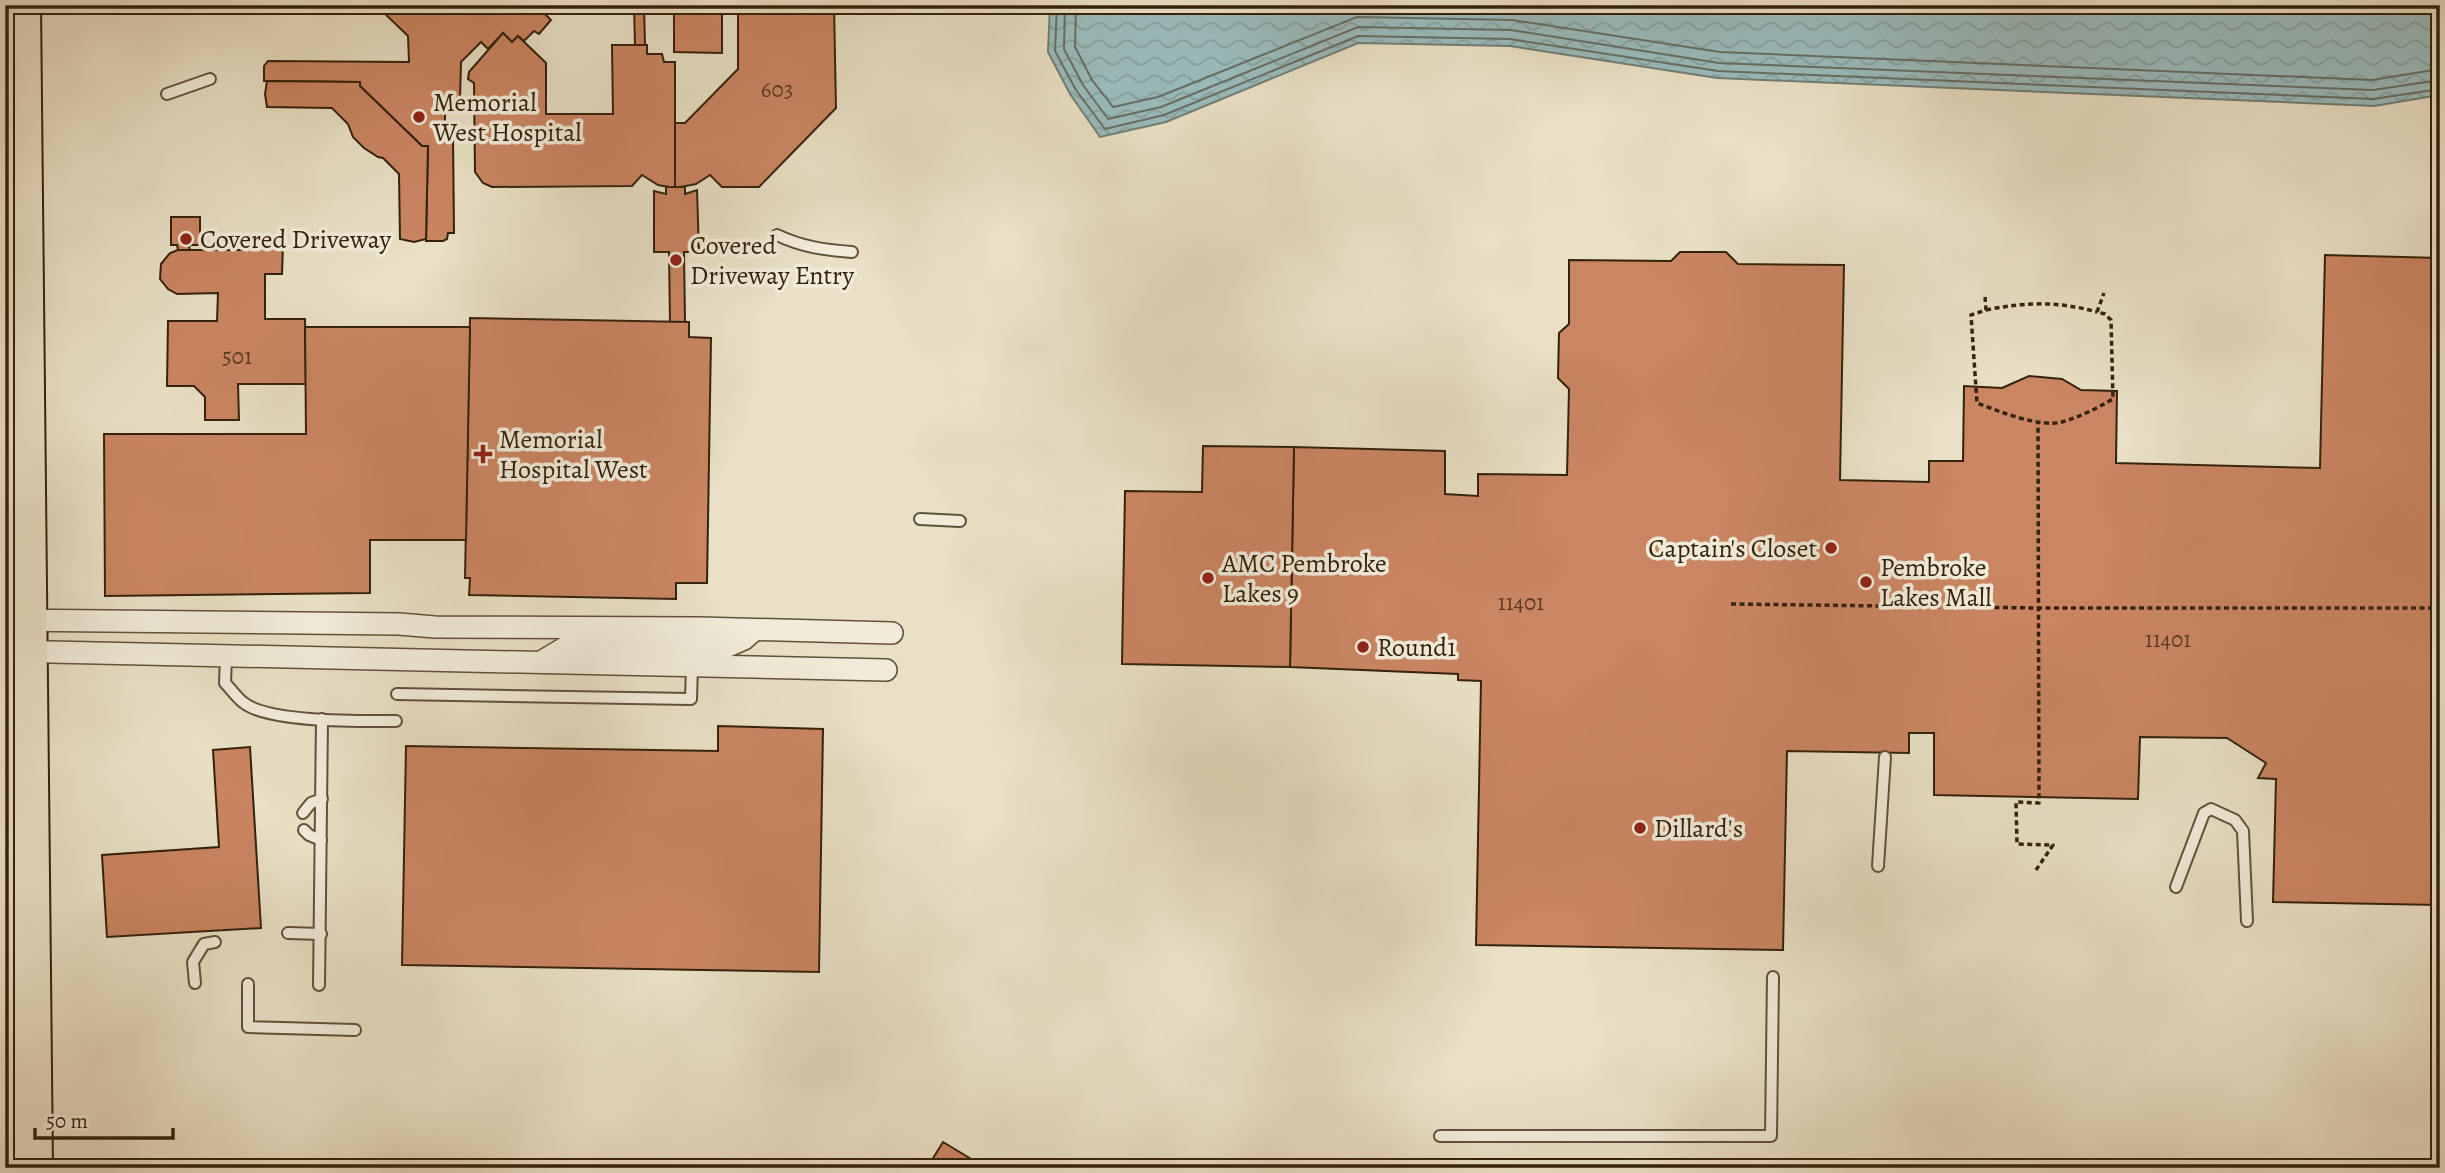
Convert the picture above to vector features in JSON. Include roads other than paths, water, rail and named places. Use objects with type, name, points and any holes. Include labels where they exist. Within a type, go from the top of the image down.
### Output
[{"type":"highway","points":[[21,5],[16,636],[33,1168]]},
{"type":"street","points":[[16,636],[399,624],[435,627],[700,628],[892,633]]},
{"type":"street","points":[[690,657],[700,628]]},
{"type":"street","points":[[690,657],[726,647],[744,639],[754,630]]},
{"type":"street","points":[[16,636],[226,657],[538,663],[566,648],[583,645],[690,657],[886,670]]},
{"type":"lane","points":[[167,94],[210,79]]},
{"type":"lane","points":[[778,235],[796,244],[819,250],[852,252]]},
{"type":"lane","points":[[920,519],[960,521]]},
{"type":"lane","points":[[226,657],[225,683],[244,704],[275,713],[322,719],[396,721]]},
{"type":"lane","points":[[397,694],[691,699],[690,657]]},
{"type":"lane","points":[[319,985],[322,719]]},
{"type":"lane","points":[[1878,866],[1885,757]]},
{"type":"lane","points":[[303,813],[311,803],[322,799]]},
{"type":"lane","points":[[2176,887],[2204,813],[2211,809],[2235,820],[2243,831],[2247,921]]},
{"type":"lane","points":[[304,830],[321,840]]},
{"type":"lane","points":[[288,933],[321,933]]},
{"type":"lane","points":[[195,984],[193,962],[204,944],[215,942]]},
{"type":"lane","points":[[1440,1136],[1771,1136],[1773,977]]},
{"type":"lane","points":[[248,984],[248,1027],[355,1030]]},
{"type":"lane","points":[[461,1168],[470,1165],[482,1168]]},
{"type":"lane","points":[[430,1168],[447,1168]]},
{"type":"water","points":[[1050,5],[2440,5],[2440,95],[2374,106],[1717,78],[1510,46],[1358,43],[1166,122],[1100,137],[1070,94],[1048,52]]},
{"type":"place","name":"Memorial West Hospital","points":[[419,117]]},
{"type":"place","name":"Covered Driveway","points":[[186,239]]},
{"type":"place","name":"Covered Driveway Entry","points":[[676,260]]},
{"type":"place","name":"Memorial Hospital West","points":[[483,454]]},
{"type":"place","name":"Captain's Closet","points":[[1831,548]]},
{"type":"place","name":"AMC Pembroke Lakes 9","points":[[1208,578]]},
{"type":"place","name":"Pembroke Lakes Mall","points":[[1866,582]]},
{"type":"place","name":"Round1","points":[[1363,647]]},
{"type":"place","name":"Dillard's","points":[[1640,828]]}]
